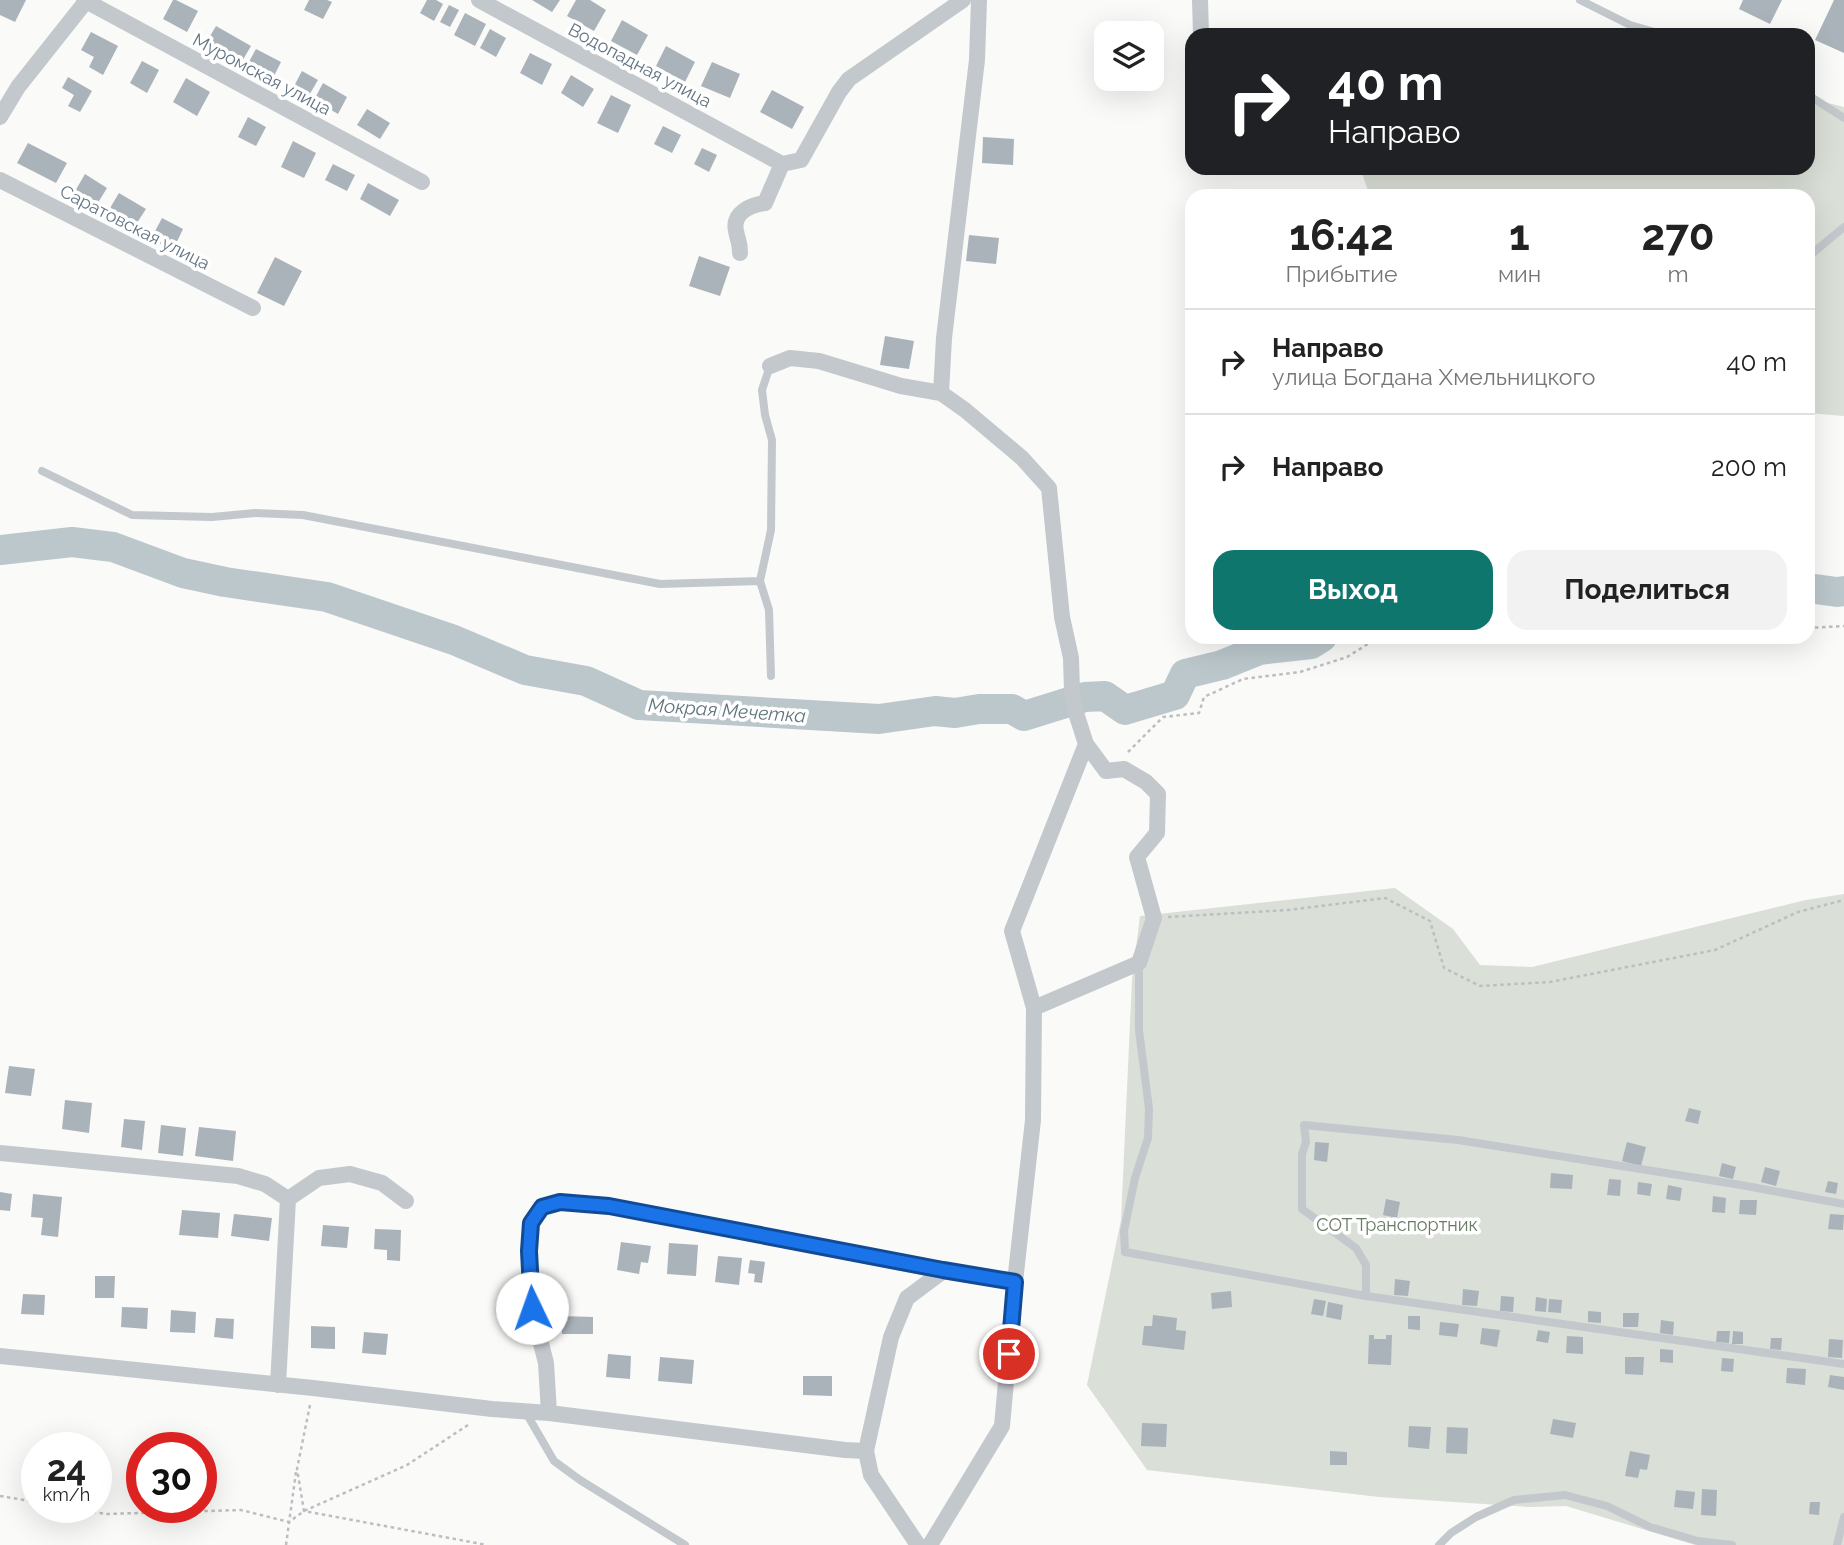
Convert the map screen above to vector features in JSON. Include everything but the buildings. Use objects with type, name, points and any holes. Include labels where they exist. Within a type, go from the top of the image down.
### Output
[{"type":"street","points":[[0,117],[18,87],[85,0]]},
{"type":"street","name":"Муромская улица","points":[[85,0],[422,182]]},
{"type":"street","name":"Водопадная улица","points":[[479,0],[782,164]]},
{"type":"street","points":[[740,253],[736,222],[742,210],[765,202],[782,164],[801,160],[849,79],[963,0]]},
{"type":"street","points":[[941,393],[944,338],[977,60],[979,0]]},
{"type":"street","points":[[1200,0],[1201,28]]},
{"type":"street","name":"Саратовская улица","points":[[0,180],[253,308]]},
{"type":"street","points":[[770,366],[790,358],[819,361],[901,386],[941,393],[1022,458],[1049,488],[1062,617],[1076,713],[1086,744],[1106,771],[1124,769],[1146,782],[1158,794],[1157,833],[1137,857],[1154,918],[1139,963],[1034,1008]]},
{"type":"street","points":[[930,1545],[1002,1426],[1033,1120],[1034,1008],[1012,931],[1086,744]]},
{"type":"street","points":[[0,1153],[238,1176],[265,1184],[288,1199]]},
{"type":"street","points":[[288,1199],[319,1178],[350,1174],[382,1184],[407,1200]]},
{"type":"street","points":[[278,1385],[288,1199]]},
{"type":"street","points":[[549,1413],[546,1363],[532,1308],[529,1251],[531,1223],[542,1207],[560,1202],[609,1206],[1015,1282]]},
{"type":"street","points":[[918,1545],[871,1475],[866,1451],[891,1338],[907,1298],[943,1270]]},
{"type":"street","points":[[0,1356],[549,1413],[866,1451]]},
{"type":"lane","points":[[1580,0],[1640,28]]},
{"type":"lane","points":[[1815,99],[1844,118]]},
{"type":"lane","points":[[1815,251],[1844,227]]},
{"type":"lane","points":[[770,366],[762,390],[772,440],[771,530],[760,581],[769,610],[771,676]]},
{"type":"lane","points":[[42,471],[132,514],[212,517],[255,513],[303,515],[660,584],[760,581]]},
{"type":"lane","points":[[1139,963],[1139,1030],[1149,1109],[1149,1138],[1135,1178],[1124,1231],[1125,1252],[1366,1296],[1844,1364]]},
{"type":"lane","points":[[1366,1296],[1366,1265],[1356,1248],[1302,1209],[1302,1154],[1306,1142],[1304,1125],[1458,1140],[1844,1204]]},
{"type":"lane","points":[[525,1411],[554,1461],[685,1545]]},
{"type":"lane","points":[[1439,1545],[1451,1533],[1476,1517],[1514,1500],[1564,1495],[1607,1506],[1650,1527],[1698,1541],[1732,1545]]},
{"type":"lane","points":[[1837,1545],[1844,1517]]},
{"type":"path","points":[[1815,628],[1844,626]]},
{"type":"path","points":[[1124,769],[1121,760],[1163,717],[1199,713],[1205,696],[1243,679],[1300,672],[1347,657],[1368,644]]},
{"type":"path","points":[[1154,918],[1288,910],[1385,898],[1430,921],[1444,968],[1480,986],[1550,982],[1715,950],[1798,912],[1844,900]]},
{"type":"path","points":[[286,1545],[313,1388]]},
{"type":"path","points":[[289,1522],[304,1511],[407,1465],[492,1409]]},
{"type":"path","points":[[297,1469],[304,1511]]},
{"type":"path","points":[[0,1496],[21,1499]]},
{"type":"path","points":[[112,1514],[242,1510],[289,1522]]},
{"type":"path","points":[[304,1511],[487,1545]]},
{"type":"green space","points":[[1815,100],[1844,107],[1844,416],[1815,414],[1815,189],[1368,189],[1362,175],[1815,175]]},
{"type":"green space","name":"СОТ Транспортник","points":[[1395,888],[1453,929],[1480,965],[1532,967],[1806,900],[1844,894],[1844,1545],[1695,1545],[1566,1506],[1529,1507],[1379,1497],[1147,1470],[1087,1385],[1121,1220],[1132,980],[1140,916]]},
{"type":"waterway","name":"Мокрая Мечетка","points":[[0,550],[72,542],[113,547],[183,573],[327,597],[454,640],[525,670],[586,681],[639,705],[879,719],[935,711],[955,713],[979,709],[1012,709],[1024,716],[1085,697],[1105,696],[1125,710],[1175,695],[1185,674],[1222,665],[1259,650],[1311,644]]},
{"type":"waterway","name":"Мокрая Мечетка","points":[[1815,589],[1844,591]]},
{"type":"route","points":[[532,1308],[529,1251],[531,1223],[542,1207],[560,1202],[609,1206],[1015,1282],[1009,1354]]}]
